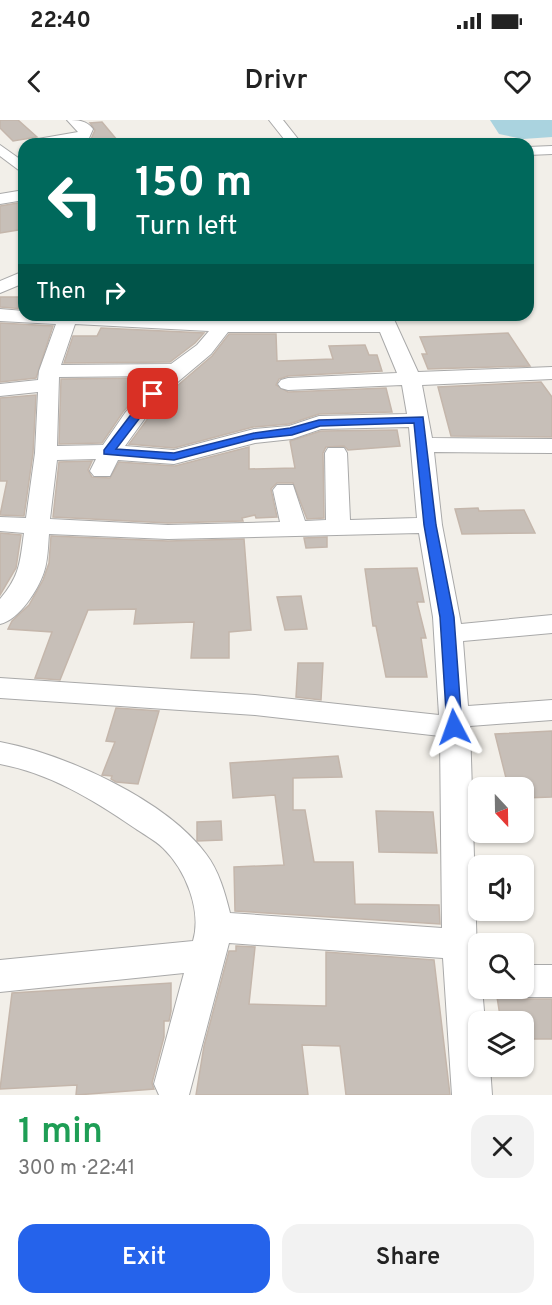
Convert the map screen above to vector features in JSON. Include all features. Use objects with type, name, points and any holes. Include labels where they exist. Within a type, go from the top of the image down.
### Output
[{"type":"street","points":[[67,138],[84,135],[86,129],[74,120]]},
{"type":"street","points":[[276,120],[290,138]]},
{"type":"street","points":[[0,149],[18,146]]},
{"type":"street","points":[[0,149],[18,165]]},
{"type":"street","points":[[534,151],[552,150]]},
{"type":"street","points":[[0,199],[18,196]]},
{"type":"street","points":[[0,288],[18,279]]},
{"type":"street","points":[[0,315],[18,316]]},
{"type":"street","points":[[0,616],[25,586],[32,570],[46,453],[49,378],[67,321]]},
{"type":"street","points":[[105,462],[144,403],[177,370],[208,349],[219,332],[216,321]]},
{"type":"street","points":[[386,321],[411,381],[420,432],[430,525],[448,634],[454,722],[460,944],[468,969]]},
{"type":"street","points":[[0,390],[49,378],[177,370]]},
{"type":"street","points":[[288,384],[411,381],[552,373]]},
{"type":"street","points":[[46,453],[105,462],[174,457],[254,436],[292,432],[319,423],[552,446]]},
{"type":"street","points":[[336,453],[338,525]]},
{"type":"street","points":[[285,490],[294,527]]},
{"type":"street","points":[[0,524],[168,532],[338,525],[430,525]]},
{"type":"street","points":[[448,634],[552,624]]},
{"type":"street","points":[[0,688],[255,705],[454,722],[552,710]]},
{"type":"street","points":[[0,753],[27,758],[77,777],[140,814],[175,839],[196,865],[206,888],[212,941],[174,1084]]},
{"type":"street","points":[[0,976],[212,941],[460,944]]},
{"type":"street","points":[[534,981],[552,981]]},
{"type":"street","points":[[472,999],[472,1095]]},
{"type":"water","points":[[490,120],[552,120],[552,137],[518,138],[499,134]]},
{"type":"building","points":[[0,120],[18,120],[37,137],[18,138],[18,140],[13,141],[0,128]]},
{"type":"building","points":[[102,122],[115,138],[91,138],[95,130],[90,123]]},
{"type":"building","points":[[18,203],[18,230],[0,233],[0,206]]},
{"type":"building","points":[[0,297],[18,297],[18,308],[0,307]]},
{"type":"building","points":[[0,323],[53,326],[36,378],[0,382]]},
{"type":"building","points":[[101,328],[204,333],[170,362],[64,363],[73,336],[97,336]]},
{"type":"building","points":[[508,333],[530,366],[428,369],[422,354],[427,354],[420,337]]},
{"type":"building","points":[[229,334],[276,334],[277,361],[333,359],[329,346],[365,345],[369,355],[377,355],[382,371],[288,376],[279,379],[276,385],[288,392],[386,388],[392,412],[319,414],[289,424],[253,427],[174,448],[129,444],[163,398],[212,356]]},
{"type":"building","points":[[152,378],[123,412],[102,443],[59,444],[61,379]]},
{"type":"building","points":[[541,382],[552,397],[552,437],[451,436],[438,387]]},
{"type":"building","points":[[36,395],[33,453],[24,516],[0,515],[7,481],[0,481],[0,398]]},
{"type":"building","points":[[397,430],[400,446],[348,450],[344,446],[326,447],[323,453],[324,518],[307,519],[293,483],[277,483],[271,489],[277,517],[256,518],[255,515],[242,518],[243,521],[168,523],[53,517],[59,462],[92,461],[88,470],[92,477],[110,478],[119,462],[175,466],[249,447],[249,469],[295,468],[290,441],[321,431]]},
{"type":"building","points":[[478,508],[479,511],[524,510],[535,533],[462,534],[455,509]]},
{"type":"building","points":[[0,533],[21,535],[16,568],[0,595]]},
{"type":"building","points":[[51,536],[168,541],[244,539],[251,630],[229,632],[229,658],[191,658],[194,622],[134,624],[136,609],[88,610],[60,680],[35,678],[52,632],[8,629],[12,621],[29,605],[43,580],[49,563]]},
{"type":"building","points":[[327,537],[327,547],[306,548],[304,538]]},
{"type":"building","points":[[417,568],[424,602],[417,602],[426,638],[421,638],[427,677],[386,677],[376,626],[373,626],[365,569]]},
{"type":"building","points":[[301,596],[307,629],[285,630],[277,597]]},
{"type":"building","points":[[298,663],[323,663],[321,700],[296,697]]},
{"type":"building","points":[[116,708],[159,711],[138,784],[116,782],[111,779],[112,776],[102,775],[115,742],[106,741]]},
{"type":"building","points":[[552,731],[552,797],[534,798],[534,777],[506,777],[495,734]]},
{"type":"building","points":[[338,756],[342,777],[293,778],[293,810],[305,810],[314,862],[353,862],[355,904],[439,905],[440,924],[235,911],[234,867],[284,865],[275,795],[233,798],[230,763]]},
{"type":"building","points":[[376,811],[433,812],[437,853],[379,852]]},
{"type":"building","points":[[221,821],[222,840],[197,841],[197,822]]},
{"type":"building","points":[[236,946],[255,947],[249,1004],[326,1006],[326,952],[434,960],[450,1095],[346,1095],[340,1046],[302,1045],[308,1095],[196,1095],[204,1046],[229,951],[236,951]]},
{"type":"building","points":[[171,983],[171,1011],[169,1021],[164,1021],[164,1037],[152,1083],[154,1089],[76,1095],[77,1085],[0,1089],[12,993]]},
{"type":"building","points":[[497,999],[552,999],[552,1039],[534,1039],[534,1011],[499,1011]]},
{"type":"route","points":[[153,394],[108,452],[174,457],[254,436],[292,432],[319,423],[419,420],[430,525],[447,617],[454,727]]}]
